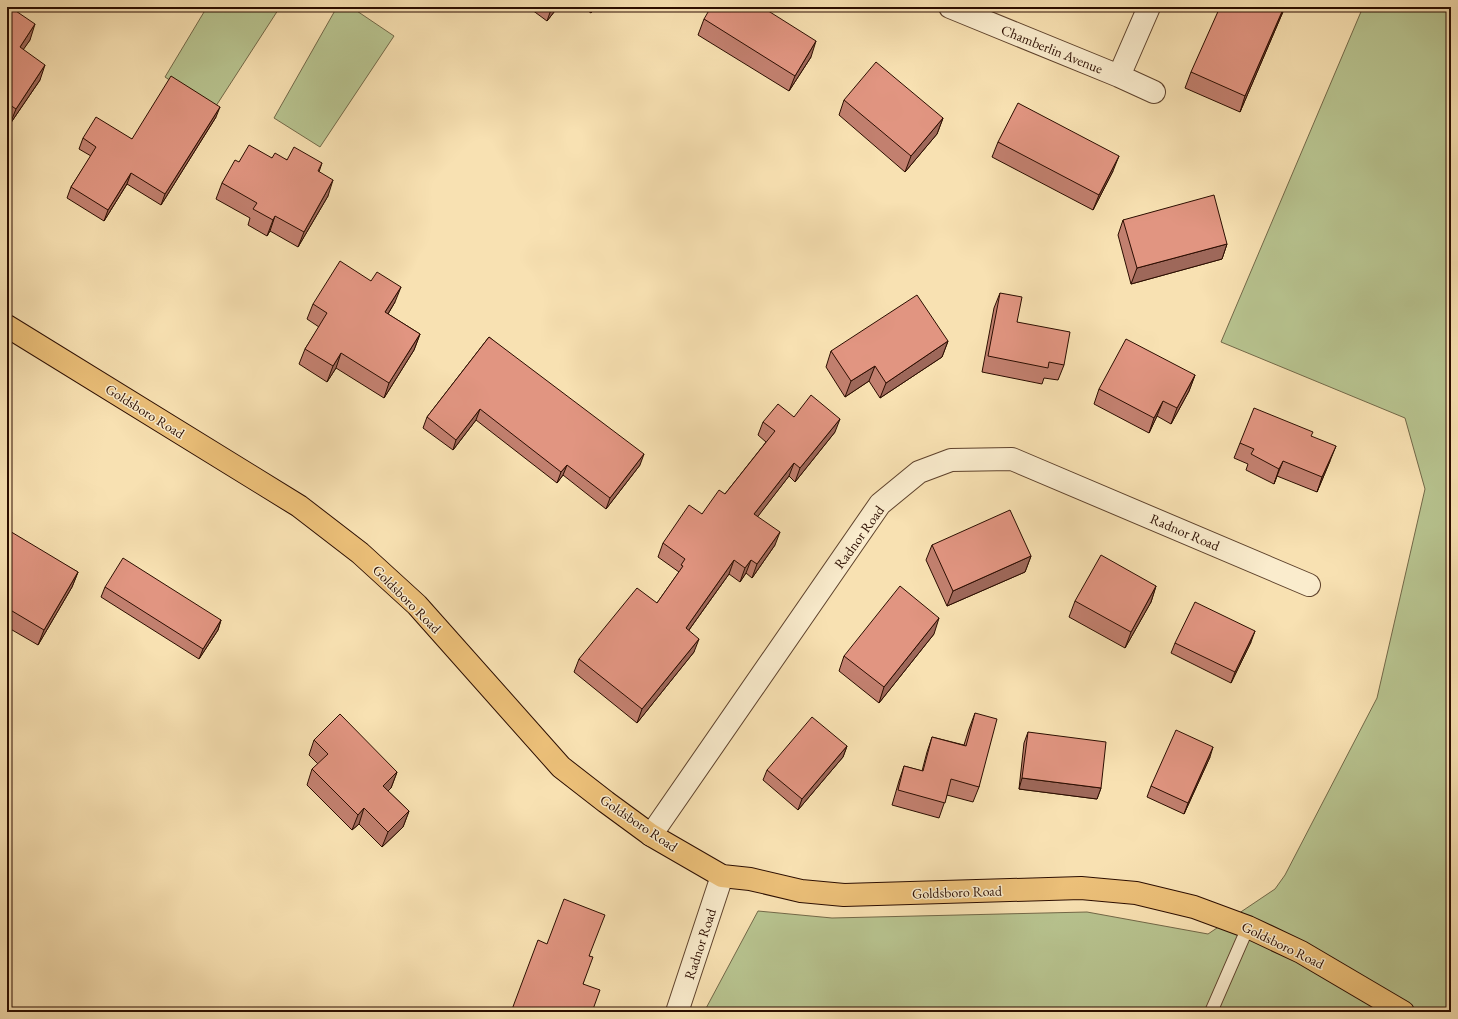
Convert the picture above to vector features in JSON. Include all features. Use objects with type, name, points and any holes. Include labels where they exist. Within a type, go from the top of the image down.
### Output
[{"type":"main road","name":"Goldsboro Road","points":[[7,326],[299,506],[360,553],[416,605],[561,766],[651,835],[722,876],[750,879],[801,891],[844,895],[1081,888],[1136,893],[1194,907],[1248,927],[1301,952],[1403,1012]]},
{"type":"street","name":"Chamberlin Avenue","points":[[950,7],[1119,76],[1154,92]]},
{"type":"street","points":[[1119,76],[1149,7]]},
{"type":"street","name":"Radnor Road","points":[[651,835],[880,504],[919,472],[951,460],[1012,459],[1309,585]]},
{"type":"street","name":"Radnor Road","points":[[677,1012],[722,876]]},
{"type":"lane","points":[[1212,1012],[1248,927]]},
{"type":"green space","points":[[207,7],[280,7],[214,109],[165,77]]},
{"type":"green space","points":[[337,7],[351,7],[394,36],[320,147],[274,118]]},
{"type":"green space","points":[[1363,7],[1451,7],[1451,1012],[704,1012],[758,911],[832,918],[1087,912],[1208,934],[1275,889],[1285,875],[1377,698],[1425,489],[1405,418],[1221,342]]},
{"type":"building","points":[[7,7],[10,7],[35,24],[20,47],[45,65],[16,109],[7,103]]},
{"type":"building","points":[[711,7],[762,7],[816,41],[795,76],[704,19]]},
{"type":"building","points":[[1220,7],[1284,7],[1245,96],[1191,72]]},
{"type":"building","points":[[876,62],[943,118],[911,156],[844,100]]},
{"type":"building","points":[[171,76],[220,107],[165,194],[131,173],[108,210],[71,187],[96,147],[83,138],[96,117],[132,139]]},
{"type":"building","points":[[1018,103],[1119,156],[1099,195],[998,142]]},
{"type":"building","points":[[249,145],[272,158],[275,153],[287,160],[294,147],[322,163],[318,171],[333,180],[304,232],[275,216],[273,220],[253,209],[257,203],[222,183],[235,160],[239,162]]},
{"type":"building","points":[[1214,195],[1227,244],[1137,268],[1123,220]]},
{"type":"building","points":[[340,261],[371,281],[377,272],[401,287],[385,312],[420,334],[389,383],[341,353],[333,366],[305,349],[327,313],[313,304]]},
{"type":"building","points":[[1000,293],[1022,297],[1017,322],[1070,332],[1064,365],[1049,362],[1048,368],[988,356]]},
{"type":"building","points":[[917,295],[948,341],[886,383],[875,366],[851,381],[831,351]]},
{"type":"building","points":[[489,337],[644,454],[610,498],[567,465],[561,472],[480,409],[456,440],[427,417]]},
{"type":"building","points":[[1126,339],[1195,375],[1177,408],[1163,401],[1154,418],[1099,389]]},
{"type":"building","points":[[811,395],[840,419],[800,468],[794,463],[754,514],[780,532],[757,564],[751,560],[745,568],[734,560],[686,628],[699,639],[642,709],[579,659],[637,588],[657,603],[683,566],[681,565],[685,559],[663,543],[689,505],[702,514],[719,490],[725,494],[775,431],[763,422],[778,404],[794,417]]},
{"type":"building","points":[[1254,408],[1313,432],[1311,436],[1336,446],[1322,477],[1283,461],[1279,469],[1251,454],[1254,449],[1240,443]]},
{"type":"building","points":[[1010,510],[1031,556],[953,591],[932,545]]},
{"type":"building","points":[[8,530],[78,572],[44,630],[7,608]]},
{"type":"building","points":[[1101,555],[1156,586],[1131,632],[1075,601]]},
{"type":"building","points":[[123,558],[221,620],[203,649],[105,587]]},
{"type":"building","points":[[900,586],[939,618],[884,687],[844,656]]},
{"type":"building","points":[[1195,602],[1255,631],[1235,672],[1175,643]]},
{"type":"building","points":[[975,713],[997,719],[979,787],[951,779],[945,803],[898,790],[904,766],[923,771],[932,737],[966,746]]},
{"type":"building","points":[[340,714],[397,772],[383,786],[409,811],[388,832],[364,808],[358,815],[312,769],[328,754],[314,740]]},
{"type":"building","points":[[812,717],[847,746],[802,799],[767,770]]},
{"type":"building","points":[[1176,730],[1213,747],[1188,803],[1151,786]]},
{"type":"building","points":[[1028,732],[1106,742],[1101,788],[1022,778]]},
{"type":"building","points":[[564,899],[605,915],[589,956],[593,957],[583,984],[600,990],[592,1012],[564,1012],[558,1010],[557,1012],[511,1012],[538,940],[547,944]]}]
